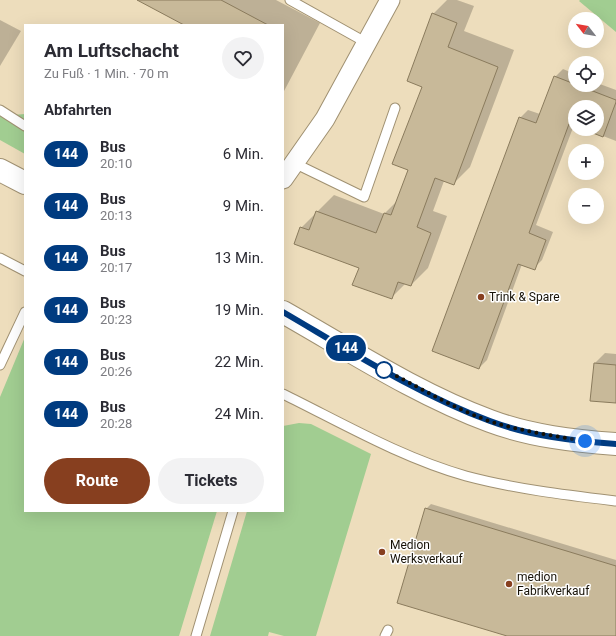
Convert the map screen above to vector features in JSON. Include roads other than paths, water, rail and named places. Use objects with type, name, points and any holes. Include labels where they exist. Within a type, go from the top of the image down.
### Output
[{"type":"street","points":[[284,177],[289,167],[325,119],[390,0]]},
{"type":"street","points":[[0,170],[24,182]]},
{"type":"street","points":[[284,313],[409,384],[491,421],[541,434],[616,444]]},
{"type":"lane","points":[[290,0],[367,43]]},
{"type":"lane","points":[[289,167],[364,197],[395,108]]},
{"type":"lane","points":[[0,110],[24,125]]},
{"type":"lane","points":[[0,258],[24,270]]},
{"type":"lane","points":[[0,365],[24,314]]},
{"type":"lane","points":[[284,394],[398,450],[432,465],[466,476],[526,489],[616,501]]},
{"type":"lane","points":[[196,636],[233,512]]},
{"type":"place","name":"Trink & Spare","points":[[481,297]]},
{"type":"place","name":"Medion Werksverkauf","points":[[382,552]]},
{"type":"place","name":"medion Fabrikverkauf","points":[[509,584]]}]
